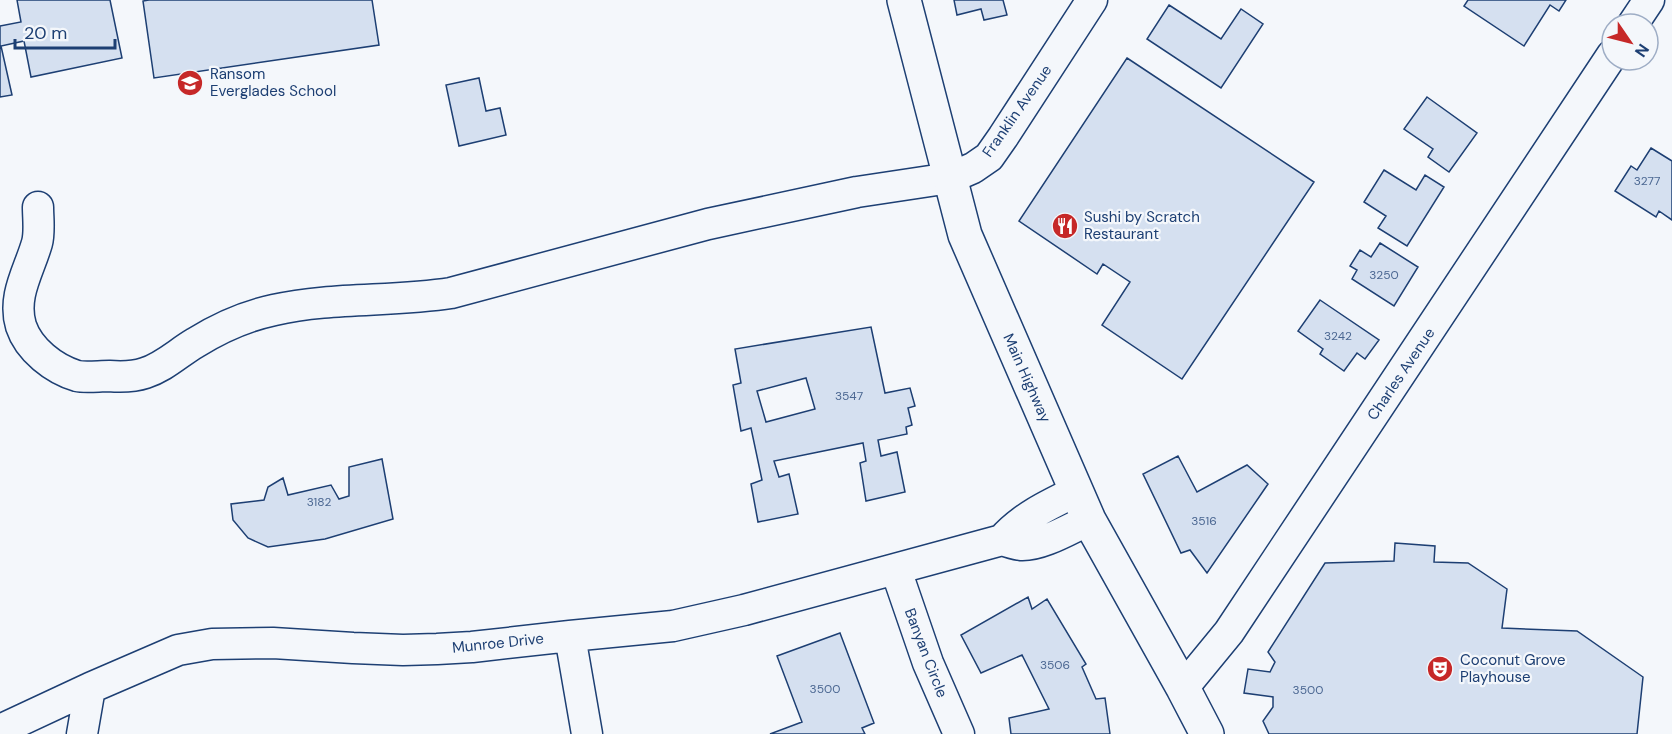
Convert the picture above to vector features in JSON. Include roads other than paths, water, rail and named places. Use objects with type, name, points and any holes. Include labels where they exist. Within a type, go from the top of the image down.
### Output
[{"type":"main road","name":"Main Highway","points":[[904,0],[965,235],[1083,505],[1207,734]]},
{"type":"street","name":"Franklin Avenue","points":[[38,207],[38,241],[22,281],[18,307],[22,327],[35,349],[56,366],[79,376],[131,377],[146,373],[163,364],[194,343],[227,326],[276,309],[451,293],[708,224],[857,192],[950,178],[973,168],[989,156],[1092,0]]},
{"type":"street","name":"Charles Avenue","points":[[1183,688],[1229,632],[1601,72]]},
{"type":"street","name":"Munroe Drive","points":[[0,730],[178,650],[212,644],[273,643],[403,650],[472,647],[692,623],[1002,540],[1020,545],[1031,544],[1056,535],[1083,505]]},
{"type":"street","name":"Banyan Circle","points":[[896,570],[928,663],[959,734]]},
{"type":"street","points":[[570,636],[587,734]]},
{"type":"street","points":[[82,734],[90,688]]},
{"type":"place","name":"Ransom Everglades School","points":[[190,83]]},
{"type":"place","name":"Sushi by Scratch Restaurant","points":[[1065,226]]},
{"type":"place","name":"Coconut Grove Playhouse","points":[[1440,669]]}]
